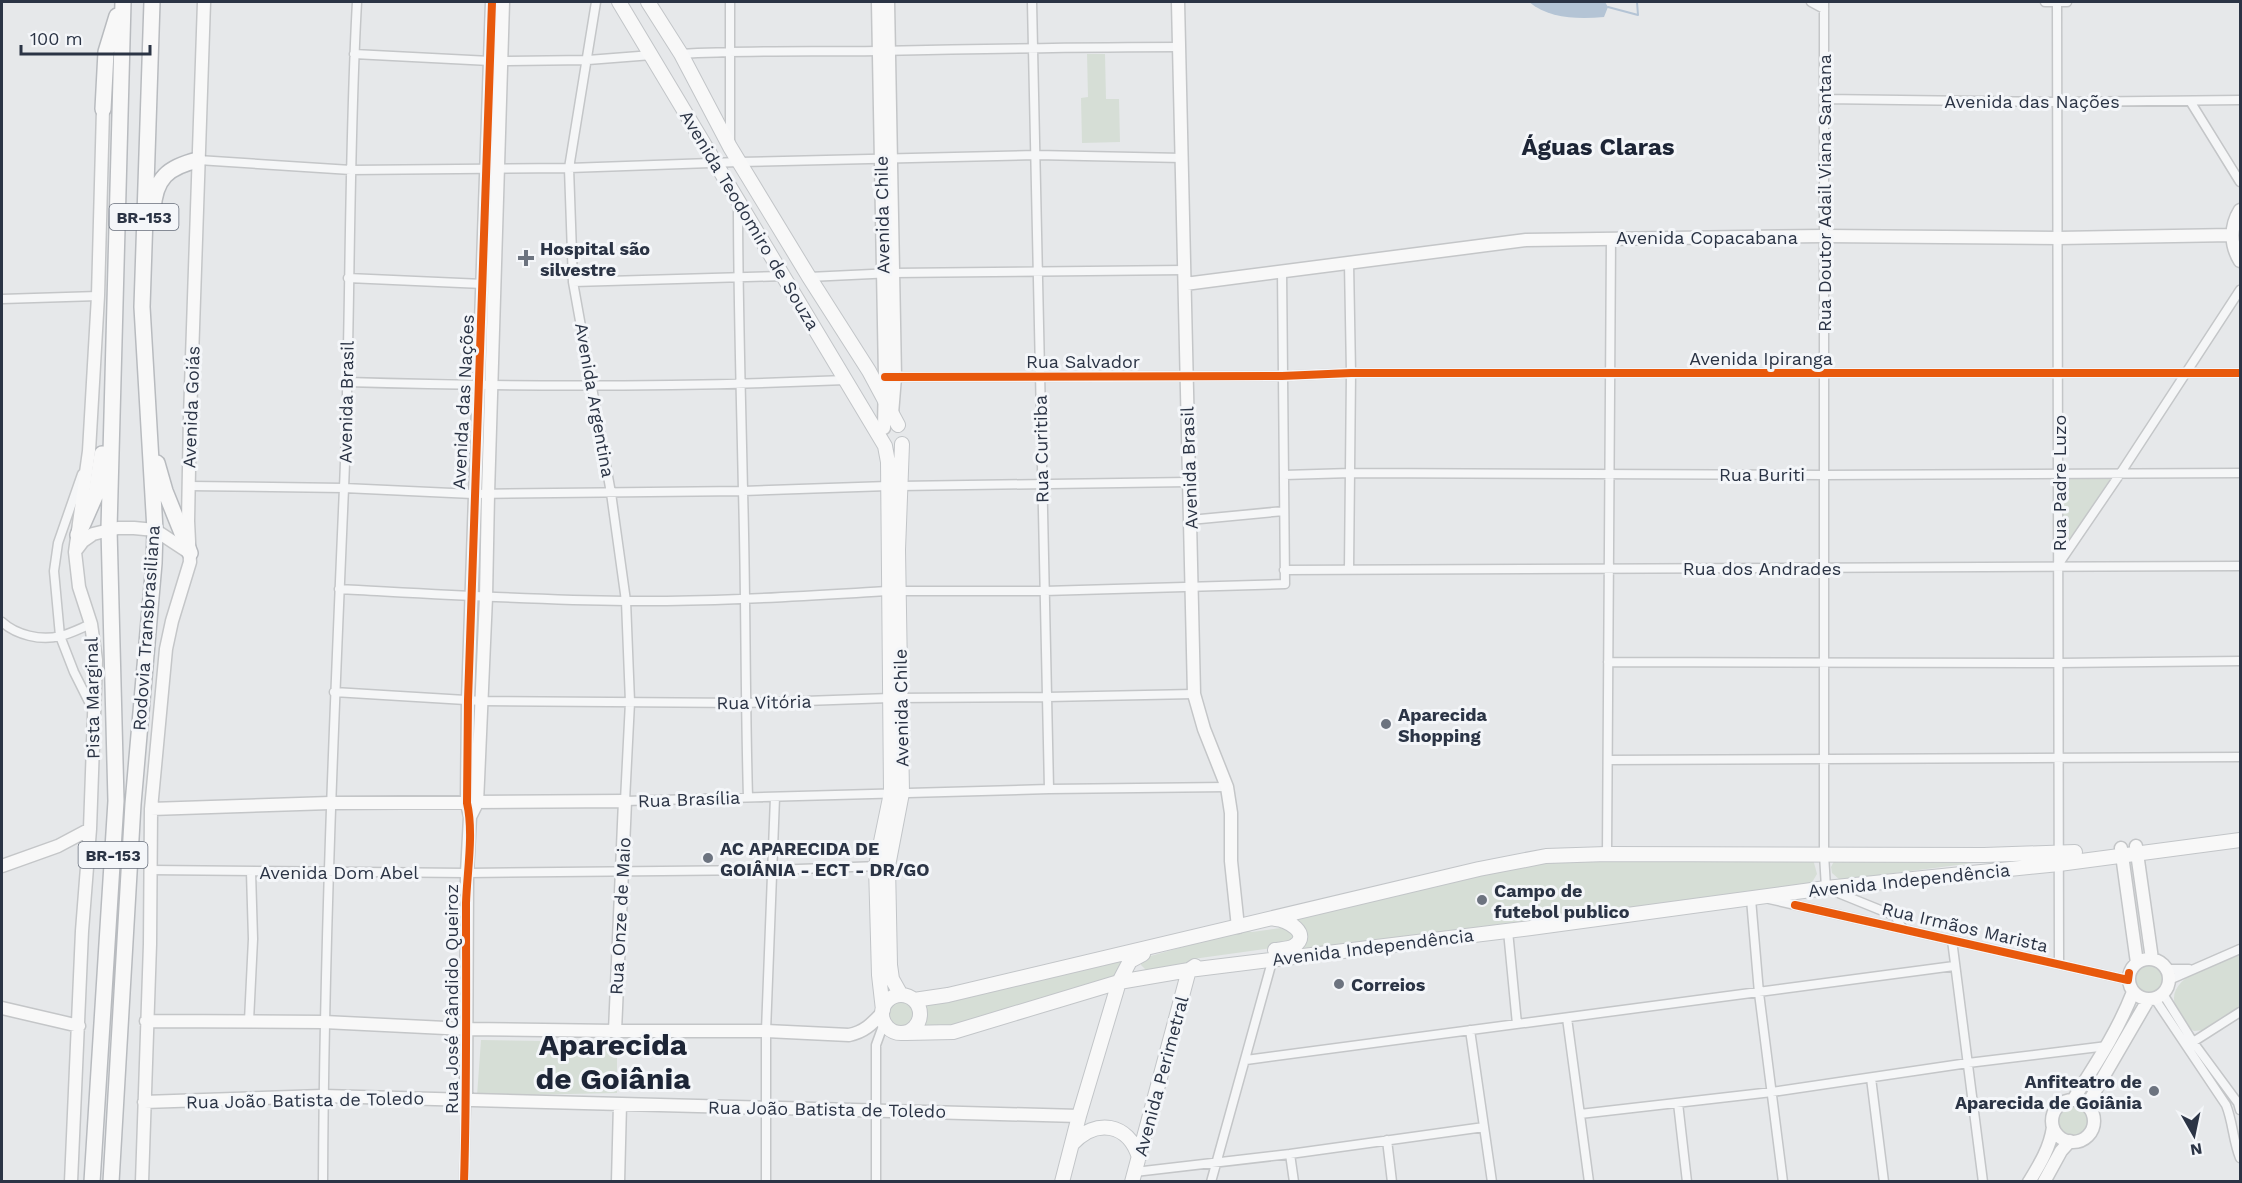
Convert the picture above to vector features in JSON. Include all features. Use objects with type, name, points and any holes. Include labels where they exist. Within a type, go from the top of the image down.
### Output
[{"type":"highway","points":[[103,109],[106,52],[122,2]]},
{"type":"highway","name":"Rodovia Transbrasiliana","points":[[93,1182],[116,801],[109,529],[122,2]]},
{"type":"highway","name":"Rodovia Transbrasiliana","points":[[111,1182],[133,804],[153,581],[155,530],[142,307],[152,2]]},
{"type":"highway","points":[[142,307],[149,288],[154,193],[159,182],[172,169],[198,160]]},
{"type":"highway","points":[[78,535],[96,494],[111,401]]},
{"type":"highway","points":[[148,432],[165,491],[190,553]]},
{"type":"main road","name":"Avenida Teodomiro de Souza","points":[[619,2],[846,380],[883,437]]},
{"type":"main road","name":"Avenida Teodomiro de Souza","points":[[648,2],[681,54],[730,147],[902,428],[905,436],[902,444]]},
{"type":"main road","points":[[895,420],[883,437],[894,448],[902,444]]},
{"type":"main road","name":"Avenida Chile","points":[[883,437],[894,486]]},
{"type":"main road","name":"Avenida Chile","points":[[882,866],[896,793],[894,486],[902,444]]},
{"type":"main road","name":"Avenida Independência","points":[[2136,850],[2241,831]]},
{"type":"main road","name":"Avenida Independência","points":[[906,1033],[953,1032],[1144,976],[2059,859],[2241,840]]},
{"type":"main road","name":"Avenida Independência","points":[[908,998],[948,995],[1529,859],[1563,855],[1607,854],[1824,854],[2059,859]]},
{"type":"main road","points":[[882,866],[892,979],[919,1008],[919,1020],[916,1026],[906,1033],[893,1031],[883,1015],[879,975],[882,866]]},
{"type":"main road","points":[[1190,970],[1207,960],[1290,948],[1296,945],[1299,933],[1295,926],[1281,919],[1271,920]]},
{"type":"main road","points":[[1064,1179],[1079,1116],[1119,982],[1130,961],[1144,954],[1185,943],[1203,934]]},
{"type":"main road","points":[[1144,954],[1137,962],[1144,976]]},
{"type":"main road","name":"Avenida Perimetral","points":[[1133,1177],[1190,970]]},
{"type":"main road","points":[[883,1015],[888,1001],[908,998]]},
{"type":"main road","points":[[1072,1144],[1081,1134],[1092,1129],[1104,1127],[1117,1129],[1135,1146],[1139,1157]]},
{"type":"street","name":"Avenida Goiás","points":[[142,1182],[152,809],[166,649],[172,621],[189,570],[190,553],[189,486],[204,2]]},
{"type":"street","name":"Avenida Brasil","points":[[323,1182],[324,1022],[330,803],[348,382],[348,278],[357,2]]},
{"type":"street","name":"Avenida das Nações","points":[[492,2],[496,61]]},
{"type":"street","name":"Avenida das Nações","points":[[472,803],[482,701],[492,386],[492,168],[496,61],[503,2]]},
{"type":"street","name":"Avenida Argentina","points":[[596,2],[569,168],[573,282],[611,493],[626,601],[630,702],[625,801]]},
{"type":"street","points":[[730,2],[732,129],[730,147]]},
{"type":"street","name":"Avenida Chile","points":[[878,2],[884,51]]},
{"type":"street","name":"Avenida Chile","points":[[888,2],[884,51],[890,377],[895,420]]},
{"type":"street","name":"Rua Curitiba","points":[[1032,2],[1048,789]]},
{"type":"street","name":"Avenida Brasil","points":[[1178,2],[1194,694],[1204,729],[1227,787],[1231,813],[1231,861],[1238,927]]},
{"type":"street","points":[[1811,2],[1824,5]]},
{"type":"street","points":[[2045,2],[2067,2]]},
{"type":"street","name":"Rua Padre Luzo","points":[[2057,2],[2059,963]]},
{"type":"street","name":"Rua Doutor Adail Viana Santana","points":[[1824,5],[1824,854],[1826,888]]},
{"type":"street","points":[[681,54],[731,51],[1180,47]]},
{"type":"street","points":[[354,54],[496,61],[588,60],[652,55]]},
{"type":"street","name":"Avenida das Nações","points":[[1824,99],[2057,102],[2241,100]]},
{"type":"street","points":[[2190,101],[2241,182]]},
{"type":"street","name":"Pista Marginal","points":[[71,1182],[82,931],[90,829],[96,660],[91,624],[79,587],[75,552],[89,451],[98,296],[103,109]]},
{"type":"street","points":[[198,160],[351,170],[569,168],[1036,155],[1183,158]]},
{"type":"street","name":"Avenida das Nações","points":[[472,803],[468,700],[473,494],[483,284],[492,168]]},
{"type":"street","points":[[738,199],[739,385],[748,797]]},
{"type":"street","points":[[2241,210],[2234,224],[2232,235],[2233,246],[2241,261]]},
{"type":"street","name":"Avenida Copacabana","points":[[1185,284],[1526,240],[1824,236],[2058,238],[2232,235]]},
{"type":"street","points":[[1607,854],[1611,238]]},
{"type":"street","points":[[1349,263],[1351,372],[1349,569]]},
{"type":"street","points":[[809,277],[888,273],[1185,270]]},
{"type":"street","points":[[339,589],[486,597],[626,601],[745,599],[894,591],[1044,591],[1285,584],[1282,271]]},
{"type":"street","points":[[573,282],[784,276]]},
{"type":"street","points":[[348,278],[483,284]]},
{"type":"street","points":[[2059,566],[2241,290]]},
{"type":"street","points":[[2,298],[98,296]]},
{"type":"street","name":"Avenida Ipiranga","points":[[1282,376],[1351,372],[2241,374]]},
{"type":"street","name":"Rua Salvador","points":[[890,377],[1282,376]]},
{"type":"street","name":"Avenida Chile","points":[[883,437],[884,399],[890,377]]},
{"type":"street","points":[[348,382],[478,386],[593,386],[739,385],[846,380]]},
{"type":"street","points":[[89,451],[58,543],[54,571],[60,636],[74,672],[95,714]]},
{"type":"street","name":"Rua Buriti","points":[[1284,475],[1351,473],[1824,475],[2241,473]]},
{"type":"street","points":[[189,486],[344,488],[488,494],[1189,482]]},
{"type":"street","points":[[1190,520],[1284,511]]},
{"type":"street","points":[[75,552],[87,537],[109,529],[155,530],[190,553]]},
{"type":"street","name":"Rua dos Andrades","points":[[1284,570],[2241,566]]},
{"type":"street","points":[[2,622],[26,636],[60,636],[91,624]]},
{"type":"street","points":[[1608,662],[2241,661]]},
{"type":"street","name":"Rua Vitória","points":[[334,692],[482,701],[745,703],[896,698],[1047,698],[1194,694]]},
{"type":"street","points":[[1608,760],[2241,757]]},
{"type":"street","name":"Rua Brasília","points":[[152,809],[330,803],[625,801],[1048,789],[1227,787]]},
{"type":"street","points":[[766,1182],[766,1031],[775,797]]},
{"type":"street","name":"Rua Onze de Maio","points":[[615,1031],[625,801]]},
{"type":"street","name":"Rua José Cândido Queiroz","points":[[464,1182],[467,873],[472,803]]},
{"type":"street","points":[[2,866],[58,846],[90,829]]},
{"type":"street","points":[[2136,850],[2152,959]]},
{"type":"street","points":[[2121,852],[2137,963]]},
{"type":"street","name":"Avenida Dom Abel","points":[[150,870],[467,873],[772,870],[882,866]]},
{"type":"street","points":[[249,1021],[253,939],[251,872]]},
{"type":"street","points":[[1826,888],[1895,916],[1903,929]]},
{"type":"street","points":[[1756,898],[1759,993],[1783,1182]]},
{"type":"street","name":"Rua Irmãos Marista","points":[[1756,898],[2128,980]]},
{"type":"street","points":[[1508,931],[1517,1024]]},
{"type":"street","points":[[1952,940],[1983,1182]]},
{"type":"street","points":[[2087,1105],[2168,975],[2192,969],[2241,950]]},
{"type":"street","points":[[1211,1182],[1274,958]]},
{"type":"street","points":[[2168,975],[2162,964],[2152,959],[2137,963],[2129,973],[2128,980],[2137,996],[2155,998],[2193,1042],[2240,1106]]},
{"type":"street","points":[[1246,1060],[1954,966]]},
{"type":"street","points":[[2073,1100],[2107,1046],[2133,992]]},
{"type":"street","points":[[2155,998],[2226,1105],[2234,1140],[2241,1158]]},
{"type":"street","points":[[2,1008],[79,1026]]},
{"type":"street","points":[[2193,1042],[2241,1012]]},
{"type":"street","points":[[146,1021],[324,1022],[466,1029],[766,1031],[849,1035],[868,1028],[883,1015]]},
{"type":"street","points":[[876,1182],[876,1045],[883,1015]]},
{"type":"street","points":[[1567,1018],[1589,1182]]},
{"type":"street","points":[[1470,1030],[1492,1182]]},
{"type":"street","points":[[1580,1114],[1772,1092],[1968,1063],[2107,1046]]},
{"type":"street","points":[[1871,1078],[1884,1182]]},
{"type":"street","name":"Rua João Batista de Toledo","points":[[144,1102],[323,1096],[1079,1116]]},
{"type":"street","points":[[2030,1182],[2051,1139],[2052,1117],[2056,1108],[2064,1102],[2073,1100],[2087,1105],[2094,1117],[2092,1130],[2085,1138],[2070,1141],[2061,1138],[2053,1127]]},
{"type":"street","points":[[1678,1103],[1687,1182]]},
{"type":"street","points":[[618,1182],[620,1104]]},
{"type":"street","points":[[1133,1177],[1216,1162],[1484,1127]]},
{"type":"street","points":[[1387,1140],[1392,1182]]},
{"type":"street","points":[[2044,1182],[2061,1150],[2070,1141]]},
{"type":"street","points":[[1290,1154],[1294,1182]]},
{"type":"shaded area","points":[[1087,54],[1105,54],[1106,99],[1119,99],[1120,142],[1082,143],[1081,98],[1088,97]]},
{"type":"shaded area","points":[[2063,476],[2111,478],[2064,550],[2062,478]]},
{"type":"shaded area","points":[[1813,859],[1817,874],[1811,884],[1300,950],[1301,924],[1292,917],[1547,860]]},
{"type":"shaded area","points":[[1835,859],[1997,860],[1840,880],[1832,873],[1831,867]]},
{"type":"shaded area","points":[[1287,927],[1295,937],[1287,946],[1193,959],[1187,964],[1146,970],[1141,965],[1147,957],[1190,945],[1204,938],[1242,929],[1252,932]]},
{"type":"shaded area","points":[[2240,954],[2240,1007],[2205,1030],[2194,1031],[2179,1013],[2174,1001],[2176,990],[2182,981],[2205,967]]},
{"type":"shaded area","points":[[1129,956],[1116,976],[965,1022],[944,1026],[921,1026],[925,1015],[925,1005]]},
{"type":"shaded area","points":[[2149,963],[2161,968],[2166,980],[2161,992],[2149,997],[2137,992],[2132,980],[2137,968]]},
{"type":"shaded area","points":[[901,1001],[910,1005],[914,1014],[910,1023],[901,1027],[892,1023],[888,1014],[892,1005]]},
{"type":"shaded area","points":[[481,1040],[617,1042],[617,1093],[477,1096]]},
{"type":"shaded area","points":[[2075,1104],[2087,1109],[2092,1121],[2087,1133],[2075,1138],[2063,1133],[2058,1121],[2063,1109]]},
{"type":"water","points":[[1529,2],[1605,2],[1608,7],[1604,17],[1574,18],[1546,12]]},
{"type":"waterway","points":[[1608,7],[1638,15],[1637,2]]},
{"type":"cycle path","points":[[464,1182],[466,903],[470,840],[467,803],[468,700],[492,2]]},
{"type":"cycle path","points":[[885,377],[1282,376],[1351,373],[2240,373]]},
{"type":"cycle path","points":[[1795,905],[2128,980],[2129,973]]},
{"type":"place","name":"Hospital são silvestre","points":[[526,258]]},
{"type":"place","name":"Aparecida Shopping","points":[[1386,724]]},
{"type":"place","name":"AC APARECIDA DE GOIÂNIA - ECT - DR/GO","points":[[708,858]]},
{"type":"place","name":"Campo de futebol publico","points":[[1482,900]]},
{"type":"place","name":"Correios","points":[[1339,984]]},
{"type":"place","name":"Anfiteatro de Aparecida de Goiânia","points":[[2154,1091]]},
{"type":"district","name":"Águas Claras","points":[[1598,147]]},
{"type":"district","name":"Aparecida de Goiânia","points":[[613,1061]]}]
